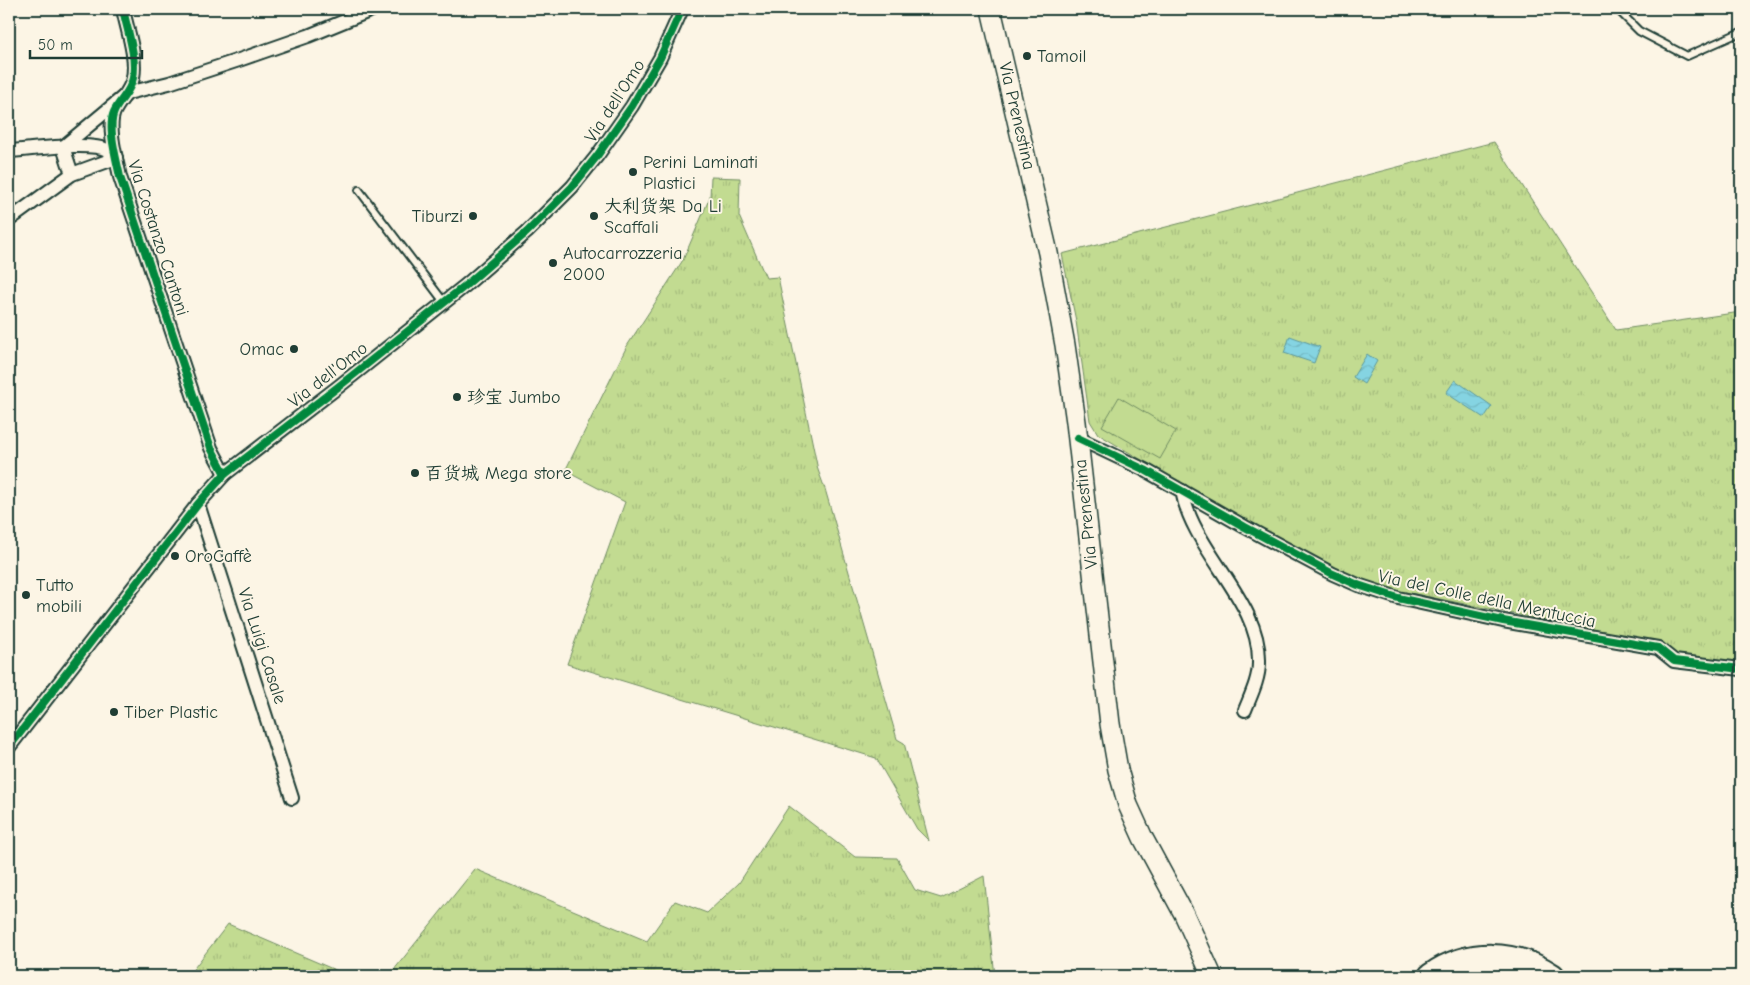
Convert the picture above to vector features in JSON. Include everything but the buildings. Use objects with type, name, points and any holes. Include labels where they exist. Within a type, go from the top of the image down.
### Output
[{"type":"highway","points":[[1431,976],[1460,961],[1495,956],[1524,961],[1552,976]]},
{"type":"highway","points":[[1483,976],[1498,976]]},
{"type":"main road","name":"Via Prenestina","points":[[991,9],[1019,122],[1058,301],[1078,438],[1109,715],[1123,793],[1133,818],[1184,914],[1212,976]]},
{"type":"street","name":"Via Costanzo Cantoni","points":[[123,9],[133,59],[132,79],[128,93],[114,112],[113,118],[113,136],[120,178],[211,448],[225,474]]},
{"type":"street","points":[[63,147],[128,93],[239,60],[308,36],[374,9]]},
{"type":"street","name":"Via dell'Omo","points":[[9,747],[198,504],[225,474],[444,302],[526,232],[580,178],[602,150],[651,75],[682,9]]},
{"type":"street","points":[[63,147],[72,174]]},
{"type":"street","points":[[9,151],[63,147],[102,148],[110,151],[116,158],[72,174],[9,220]]},
{"type":"street","name":"Via del Colle della Mentuccia","points":[[1078,438],[1137,466],[1333,574],[1381,593],[1503,621],[1658,648],[1674,660],[1741,669]]},
{"type":"street","points":[[1182,491],[1197,533],[1240,602],[1255,633],[1259,655],[1258,672],[1245,710]]},
{"type":"street","name":"Via Luigi Casale","points":[[198,504],[292,798]]},
{"type":"lane","points":[[1618,9],[1639,31],[1687,56],[1741,32]]},
{"type":"lane","points":[[359,190],[444,302]]},
{"type":"green space","points":[[1494,142],[1616,330],[1741,312],[1741,668],[1670,656],[1644,640],[1380,587],[1331,567],[1184,485],[1098,434],[1090,421],[1076,321],[1062,254]]},
{"type":"green space","points":[[711,177],[740,178],[739,216],[766,278],[778,277],[818,470],[897,739],[904,743],[929,841],[917,829],[876,758],[567,664],[625,502],[573,475],[566,469],[627,346],[683,260],[710,197]]},
{"type":"green space","points":[[1119,397],[1176,431],[1160,459],[1102,426]]},
{"type":"green space","points":[[789,806],[855,857],[897,858],[915,890],[941,898],[984,876],[995,976],[389,976],[475,869],[647,941],[675,901],[707,913],[739,883]]},
{"type":"green space","points":[[228,924],[349,976],[188,976]]},
{"type":"water","points":[[1290,336],[1320,347],[1314,363],[1284,353]]},
{"type":"water","points":[[1367,354],[1377,361],[1364,384],[1353,377]]},
{"type":"water","points":[[1455,380],[1492,406],[1484,418],[1446,393]]},
{"type":"cycle path","points":[[123,9],[133,52],[134,70],[130,88],[116,107],[112,119],[113,144],[120,177],[211,448],[225,474]]},
{"type":"cycle path","points":[[9,747],[198,504],[225,474],[466,285],[527,232],[572,187],[597,156],[632,106],[660,58],[682,9]]},
{"type":"cycle path","points":[[1078,438],[1145,470],[1245,527],[1333,574],[1358,585],[1398,598],[1503,621],[1658,648],[1674,661],[1741,669]]},
{"type":"place","name":"Tamoil","points":[[1027,56]]},
{"type":"place","name":"Perini Laminati Plastici","points":[[633,172]]},
{"type":"place","name":"Tiburzi","points":[[473,216]]},
{"type":"place","name":"大利货架 Da Li Scaffali","points":[[594,216]]},
{"type":"place","name":"Autocarrozzeria 2000","points":[[553,263]]},
{"type":"place","name":"Omac","points":[[294,349]]},
{"type":"place","name":"珍宝 Jumbo","points":[[457,397]]},
{"type":"place","name":"百货城 Mega store","points":[[415,473]]},
{"type":"place","name":"OroCaffè","points":[[175,556]]},
{"type":"place","name":"Tutto mobili","points":[[26,595]]},
{"type":"place","name":"Tiber Plastic","points":[[114,712]]}]
